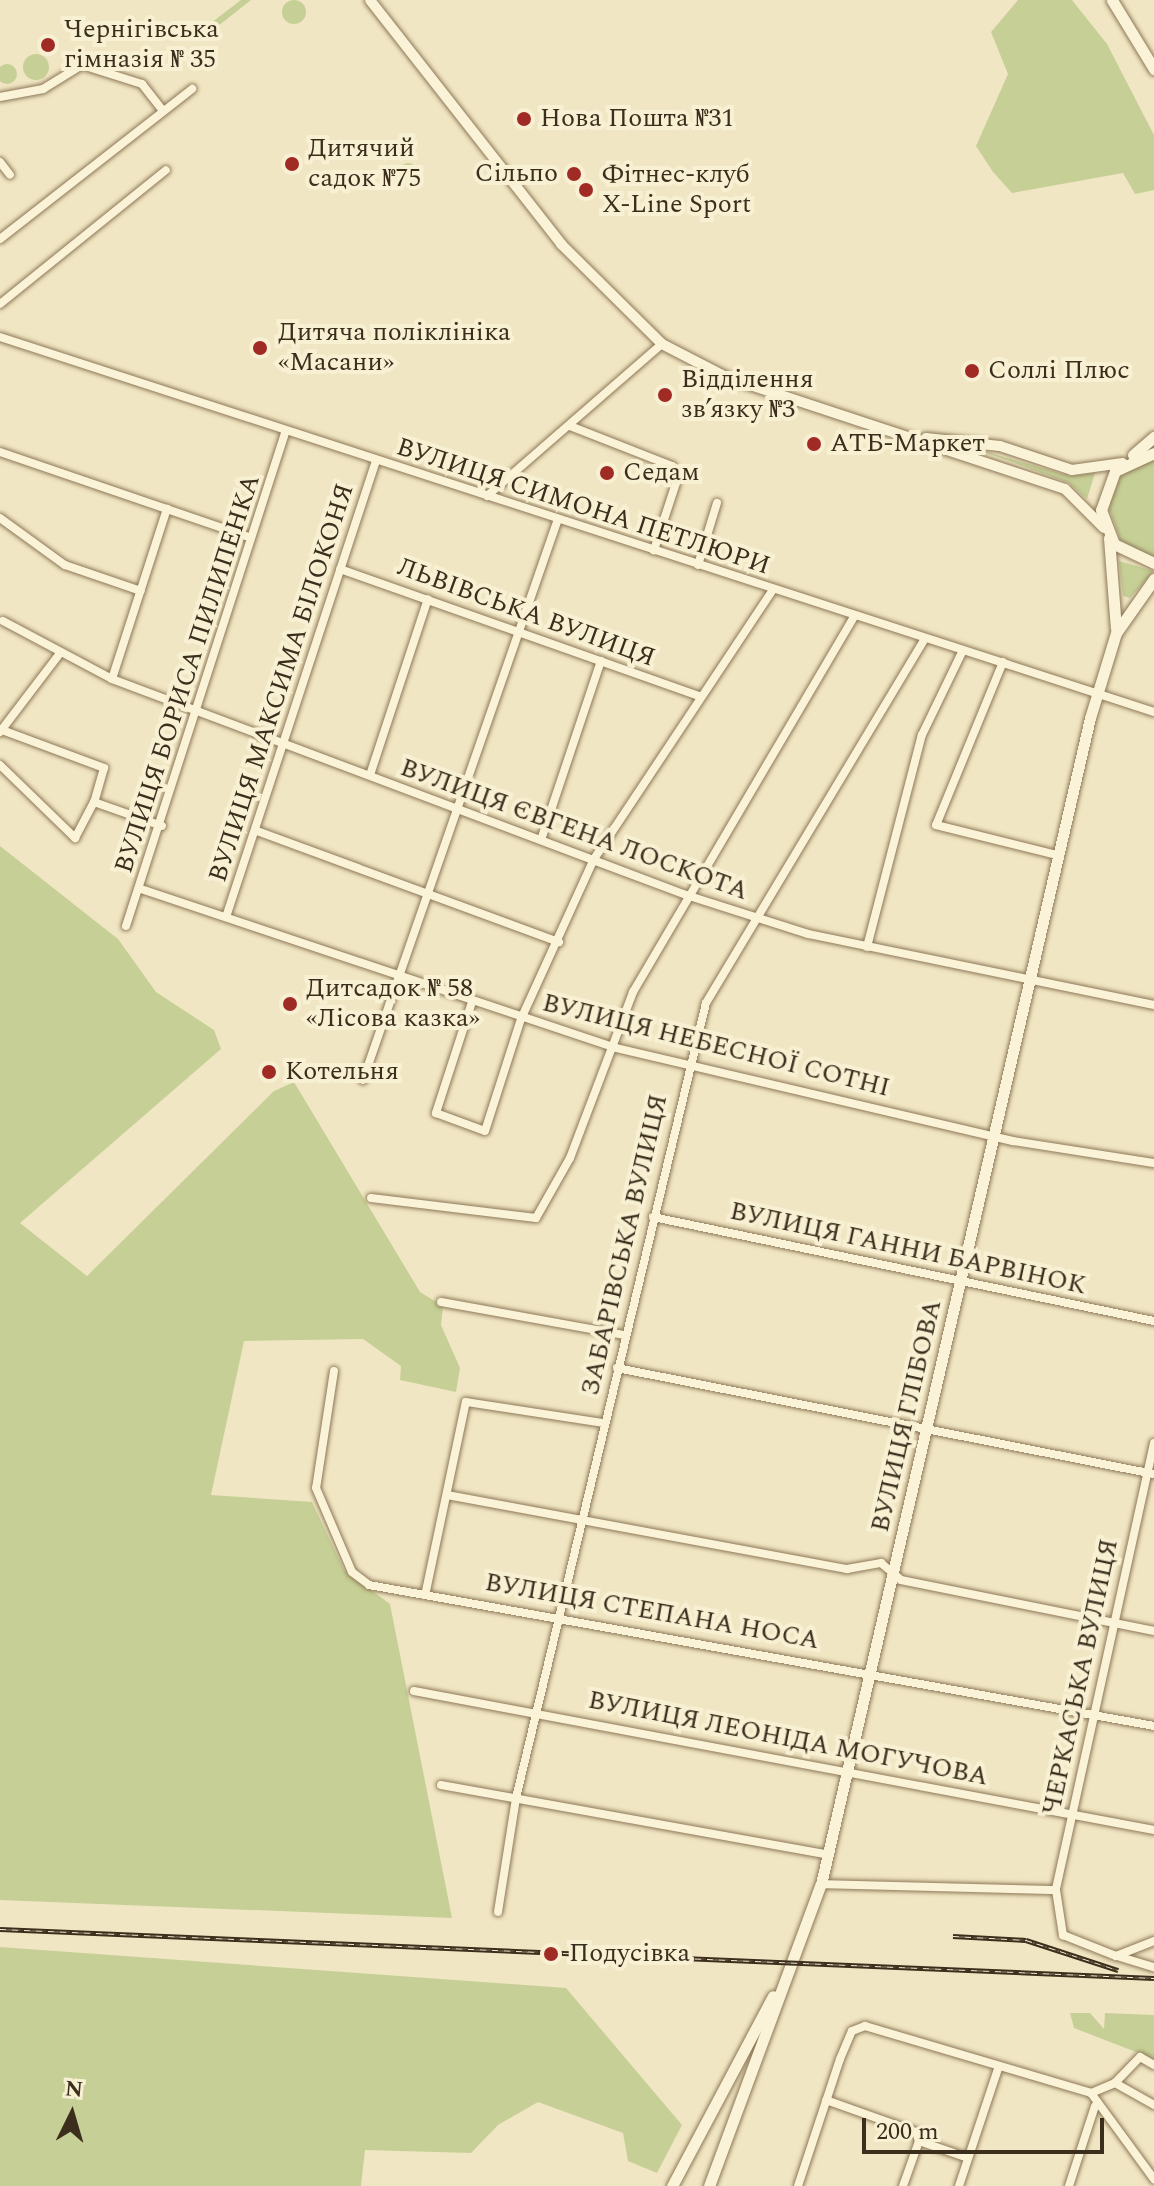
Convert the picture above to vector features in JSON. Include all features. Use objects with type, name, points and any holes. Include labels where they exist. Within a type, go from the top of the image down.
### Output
[{"type":"main road","points":[[1112,0],[1154,69]]},
{"type":"main road","name":"ВУЛИЦЯ ГЛІБОВА","points":[[1116,633],[1104,489],[1125,462],[1154,437]]},
{"type":"main road","points":[[1125,462],[1154,453]]},
{"type":"main road","points":[[1107,534],[1131,558],[1154,563]]},
{"type":"main road","name":"ВУЛИЦЯ ГЛІБОВА","points":[[782,1982],[821,1884],[829,1855],[1096,694],[1116,633],[1154,579]]},
{"type":"main road","points":[[672,2186],[703,2116],[782,1982]]},
{"type":"main road","points":[[709,2186],[782,1982]]},
{"type":"street","points":[[370,0],[561,244],[662,344],[726,377],[1065,489],[1107,534]]},
{"type":"street","points":[[0,97],[43,89],[82,65],[135,80],[163,111]]},
{"type":"street","points":[[0,239],[192,89]]},
{"type":"street","points":[[0,162],[10,175]]},
{"type":"street","points":[[0,304],[166,170]]},
{"type":"street","name":"ВУЛИЦЯ СИМОНА ПЕТЛЮРИ","points":[[0,337],[285,433],[1154,712]]},
{"type":"street","points":[[487,496],[662,344]]},
{"type":"street","points":[[570,426],[672,466],[676,483],[654,550]]},
{"type":"street","name":"ВУЛИЦЯ БОРИСА ПИЛИПЕНКА","points":[[126,926],[199,712],[285,433]]},
{"type":"street","points":[[912,437],[1000,446],[1072,470],[1125,462]]},
{"type":"street","points":[[0,452],[251,538]]},
{"type":"street","name":"ВУЛИЦЯ МАКСИМА БІЛОКОНЯ","points":[[226,917],[257,831],[376,460]]},
{"type":"street","points":[[698,565],[717,503]]},
{"type":"street","points":[[112,679],[167,509]]},
{"type":"street","points":[[0,518],[65,565],[141,591]]},
{"type":"street","points":[[363,1080],[516,629],[558,519]]},
{"type":"street","name":"ЛЬВІВСЬКА ВУЛИЦЯ","points":[[340,569],[698,696]]},
{"type":"street","points":[[472,1002],[436,1113],[485,1131],[521,1019],[559,942],[594,859],[698,696],[773,590]]},
{"type":"street","points":[[370,775],[428,599]]},
{"type":"street","points":[[371,1198],[536,1218],[570,1158],[612,1047],[686,895],[822,682],[854,617]]},
{"type":"street","name":"ВУЛИЦЯ ЄВГЕНА ЛОСКОТА","points":[[3,621],[58,656],[112,679],[686,895],[760,919],[867,947],[1154,1005]]},
{"type":"street","name":"ЗАБАРІВСЬКА ВУЛИЦЯ","points":[[498,1912],[516,1798],[580,1519],[706,1003],[760,919],[925,639]]},
{"type":"street","points":[[867,947],[922,735],[963,650]]},
{"type":"street","points":[[0,765],[75,838],[94,802],[104,768],[1,731],[58,656]]},
{"type":"street","points":[[541,840],[601,661]]},
{"type":"street","points":[[1003,662],[936,825],[1057,855]]},
{"type":"street","points":[[94,802],[162,826]]},
{"type":"street","points":[[257,831],[559,942]]},
{"type":"street","name":"ВУЛИЦЯ НЕБЕСНОЇ СОТНІ","points":[[141,889],[612,1047],[995,1136],[1154,1163]]},
{"type":"street","name":"ВУЛИЦЯ ГАННИ БАРВІНОК","points":[[653,1217],[1154,1321]]},
{"type":"street","points":[[441,1302],[625,1335]]},
{"type":"street","points":[[617,1368],[1150,1473]]},
{"type":"street","name":"ВУЛИЦЯ СТЕПАНА НОСА","points":[[334,1371],[316,1488],[352,1572],[369,1585],[426,1591],[1154,1726]]},
{"type":"street","points":[[426,1591],[466,1402],[603,1423]]},
{"type":"street","name":"ЧЕРКАСЬКА ВУЛИЦЯ","points":[[1116,1956],[1063,1935],[1057,1922],[1056,1890],[1112,1622],[1150,1473],[1154,1443]]},
{"type":"street","points":[[447,1495],[847,1569],[881,1563],[893,1572],[955,1593],[1154,1631]]},
{"type":"street","name":"ВУЛИЦЯ ЛЕОНІДА МОГУЧОВА","points":[[414,1691],[537,1711],[1154,1830]]},
{"type":"street","points":[[441,1785],[829,1855]]},
{"type":"street","points":[[821,1884],[1056,1890]]},
{"type":"street","points":[[1116,1956],[1154,1941]]},
{"type":"street","points":[[1116,1956],[1154,1967]]},
{"type":"street","points":[[798,2186],[852,2031],[865,2026],[1091,2093],[1115,2083],[1140,2057],[1154,2065]]},
{"type":"street","points":[[959,2186],[999,2066]]},
{"type":"street","points":[[1115,2083],[1154,2105]]},
{"type":"street","points":[[1091,2093],[1095,2106],[1154,2179]]},
{"type":"street","points":[[826,2100],[916,2132],[919,2141],[903,2186]]},
{"type":"street","points":[[1069,2186],[1095,2106]]},
{"type":"street","points":[[919,2141],[968,2158]]},
{"type":"green space","points":[[241,0],[251,0],[213,30],[207,26]]},
{"type":"green space","points":[[294,0],[303,3],[306,12],[303,21],[294,24],[285,21],[282,12],[285,3]]},
{"type":"green space","points":[[1018,0],[1072,0],[1107,44],[1154,135],[1154,190],[1135,194],[1123,173],[1012,193],[993,172],[976,146],[1008,74],[991,32]]},
{"type":"green space","points":[[36,54],[45,58],[49,67],[45,76],[36,80],[27,76],[23,67],[27,58]]},
{"type":"green space","points":[[7,64],[14,67],[17,74],[14,81],[7,84],[0,81],[-3,74],[0,67]]},
{"type":"green space","points":[[408,163],[417,172],[408,181],[399,172]]},
{"type":"green space","points":[[976,449],[1070,476],[1095,473],[1087,499],[1069,483]]},
{"type":"green space","points":[[1154,459],[1154,557],[1122,544],[1106,500],[1122,472]]},
{"type":"green space","points":[[1119,561],[1154,571],[1130,598],[1123,596]]},
{"type":"green space","points":[[0,846],[118,939],[156,992],[214,1030],[221,1049],[20,1223],[87,1276],[274,1091],[294,1082],[420,1292],[443,1306],[441,1325],[460,1368],[456,1392],[400,1380],[401,1366],[363,1339],[244,1341],[211,1495],[312,1502],[344,1570],[390,1604],[452,1918],[0,1900]]},
{"type":"green space","points":[[0,1947],[566,1988],[682,2125],[657,2173],[628,2161],[623,2133],[538,2102],[498,2125],[471,2153],[365,2150],[361,2186],[0,2186]]},
{"type":"green space","points":[[1070,2013],[1090,2013],[1104,2029],[1105,2013],[1154,2015],[1154,2059],[1074,2028]]},
{"type":"railway","points":[[0,1929],[1154,1978]]},
{"type":"railway","points":[[953,1936],[1026,1940],[1118,1970]]},
{"type":"place","name":"Чернігівська гімназія № 35","points":[[48,45]]},
{"type":"place","name":"Нова Пошта №31","points":[[524,119]]},
{"type":"place","name":"Дитячий садок №75","points":[[292,164]]},
{"type":"place","name":"Сільпо","points":[[574,174]]},
{"type":"place","name":"Фітнес-клуб X-Line Sport","points":[[586,190]]},
{"type":"place","name":"Дитяча поліклініка «Масани»","points":[[260,348]]},
{"type":"place","name":"Соллі Плюс","points":[[972,371]]},
{"type":"place","name":"Відділення зв’язку №3","points":[[665,395]]},
{"type":"place","name":"АТБ-Маркет","points":[[814,444]]},
{"type":"place","name":"Седам","points":[[607,473]]},
{"type":"place","name":"Дитсадок № 58 «Лісова казка»","points":[[290,1004]]},
{"type":"place","name":"Котельня","points":[[269,1072]]},
{"type":"place","name":"Подусівка","points":[[551,1954]]}]
